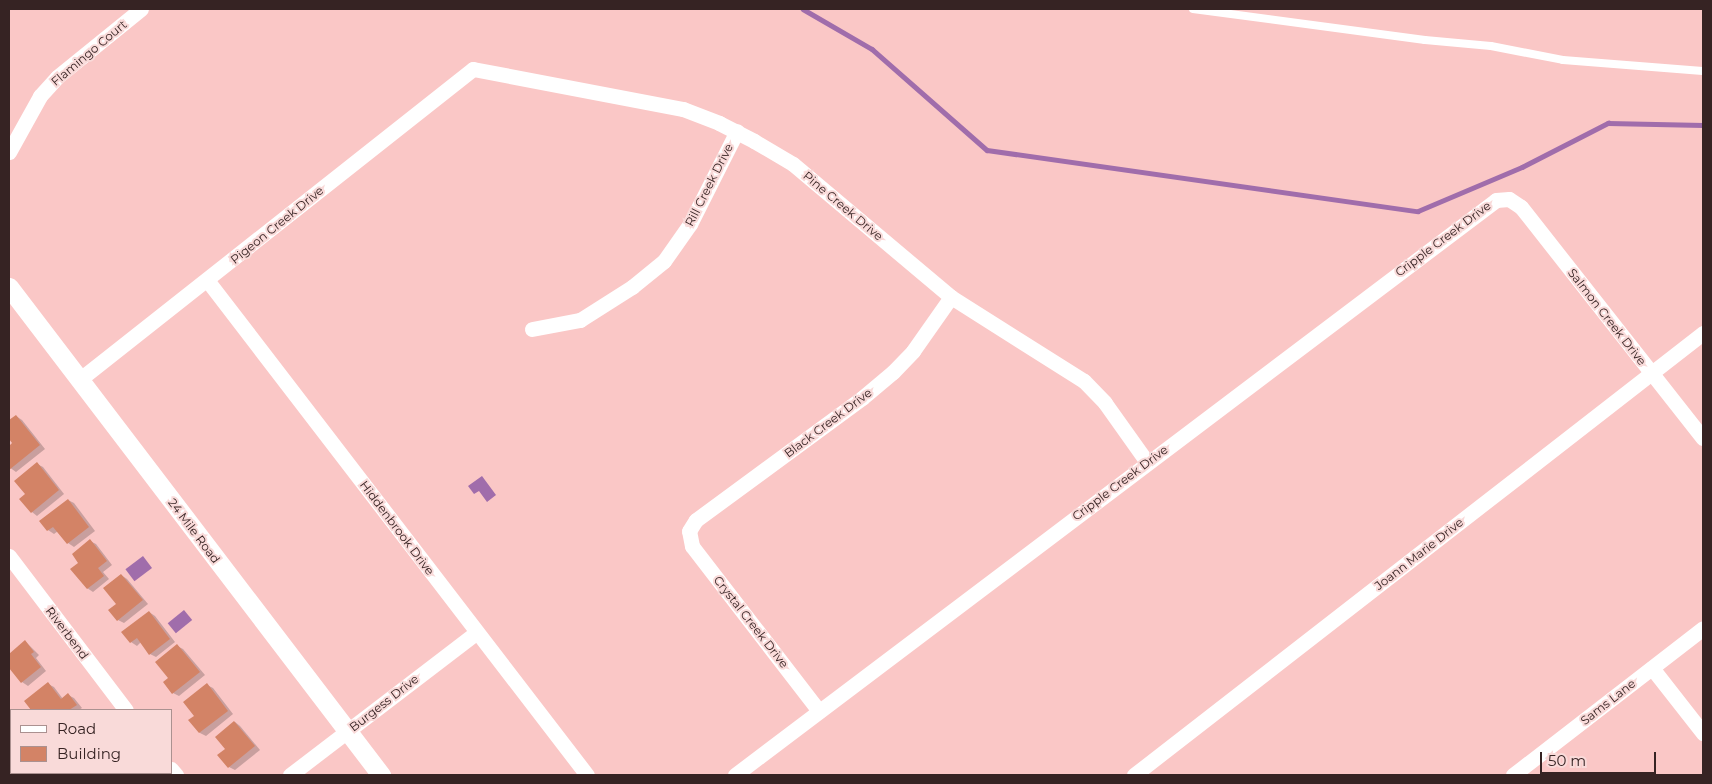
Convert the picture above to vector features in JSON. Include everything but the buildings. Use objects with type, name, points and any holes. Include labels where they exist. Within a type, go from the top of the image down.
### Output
[{"type":"street","name":"Flamingo Court","points":[[9,152],[36,103],[52,84],[141,9]]},
{"type":"street","name":"Pine Creek Drive","points":[[473,69],[683,109],[737,131],[793,164],[950,297],[1084,381],[1104,404],[1147,462]]},
{"type":"street","name":"Pigeon Creek Drive","points":[[79,380],[473,69]]},
{"type":"street","name":"Rill Creek Drive","points":[[532,329],[580,320],[632,288],[664,261],[690,224],[737,131]]},
{"type":"street","name":"Salmon Creek Drive","points":[[1508,199],[1518,204],[1527,214],[1703,438]]},
{"type":"street","name":"Cripple Creek Drive","points":[[736,775],[1491,202],[1508,199]]},
{"type":"street","name":"Hiddenbrook Drive","points":[[207,280],[587,775]]},
{"type":"street","name":"24 Mile Road","points":[[9,286],[381,775]]},
{"type":"street","name":"Black Creek Drive","points":[[689,531],[696,520],[862,398],[893,372],[913,351],[950,297]]},
{"type":"street","name":"Joann Marie Drive","points":[[1134,775],[1703,333]]},
{"type":"street","name":"Crystal Creek Drive","points":[[689,531],[693,548],[819,711]]},
{"type":"street","name":"Riverbend","points":[[9,556],[125,709]]},
{"type":"street","name":"Sams Lane","points":[[1513,775],[1703,628]]},
{"type":"street","name":"Burgess Drive","points":[[290,775],[477,632]]},
{"type":"street","points":[[1652,668],[1703,733]]},
{"type":"lane","points":[[1193,9],[1424,40],[1491,46],[1563,60],[1703,71]]},
{"type":"shaded area","points":[[482,476],[496,495],[487,502],[479,491],[474,494],[468,486]]},
{"type":"shaded area","points":[[143,556],[152,568],[134,581],[125,569]]},
{"type":"shaded area","points":[[184,610],[192,620],[176,633],[168,623]]},
{"type":"waterway","points":[[803,9],[872,49],[987,150],[1418,211],[1522,167],[1608,123],[1703,125]]}]
